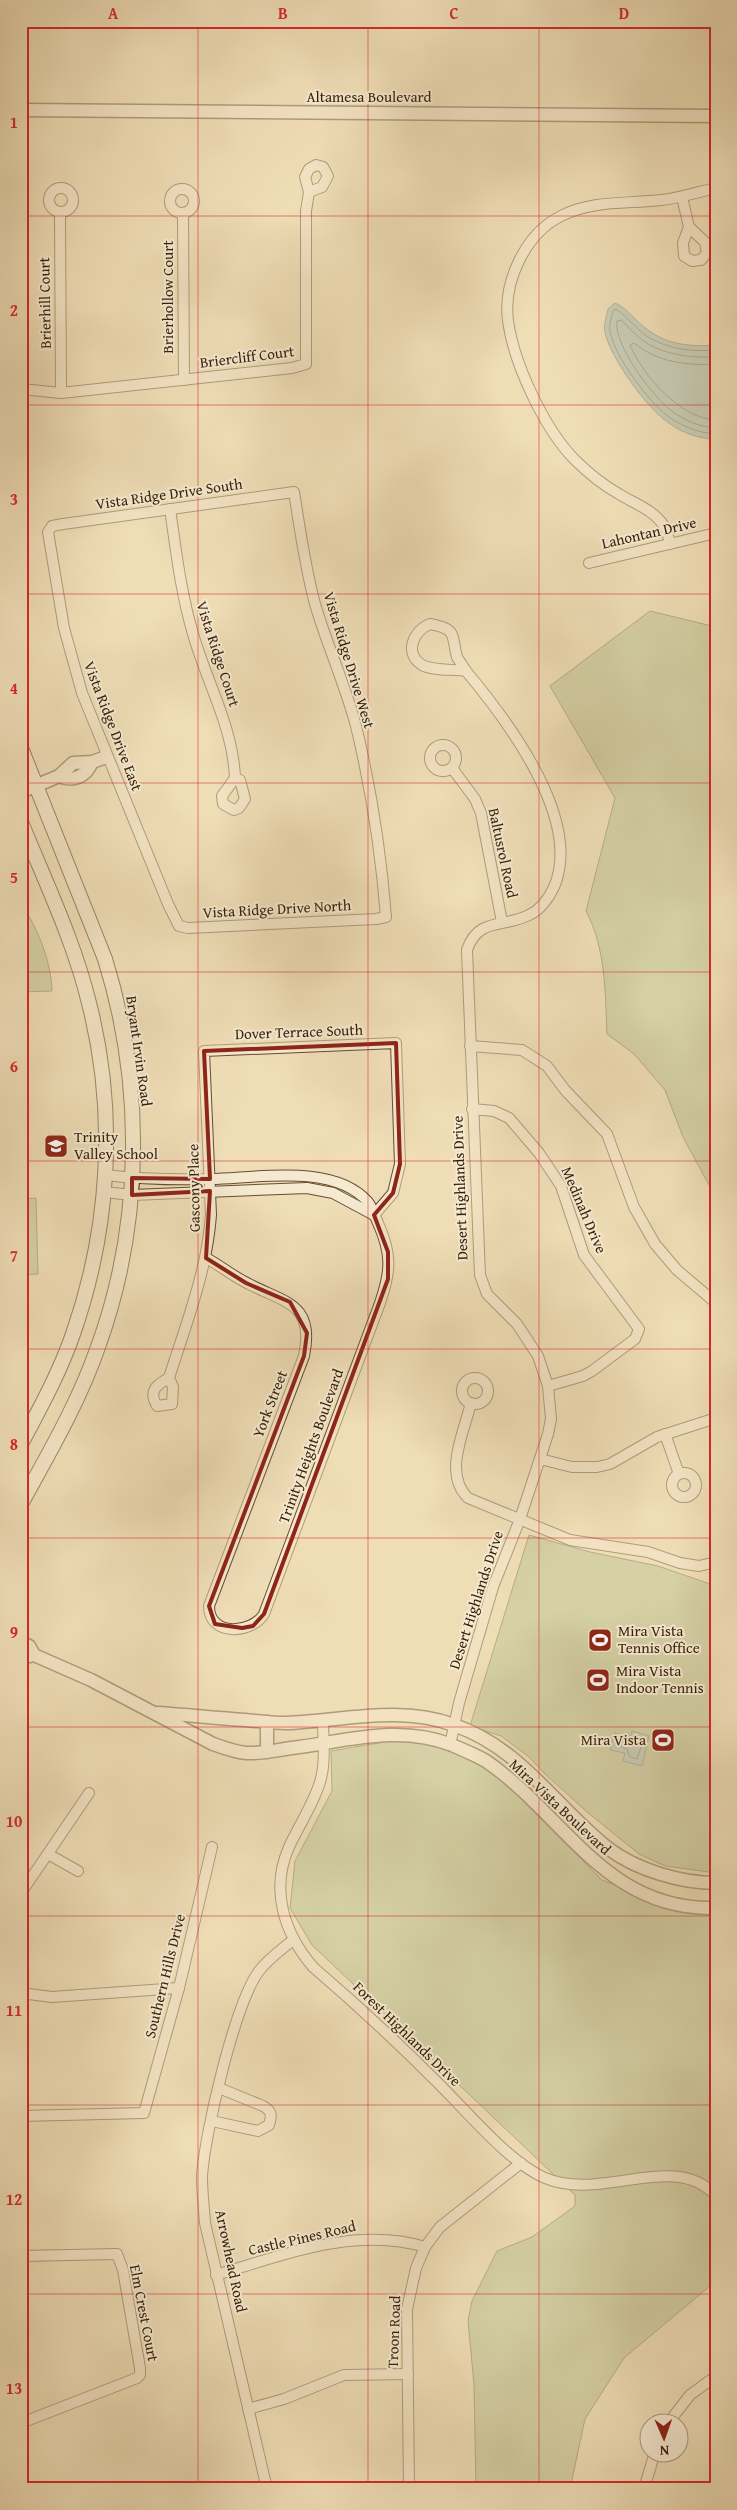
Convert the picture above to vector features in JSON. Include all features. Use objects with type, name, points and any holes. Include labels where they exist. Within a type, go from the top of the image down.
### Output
[{"type":"main road","name":"Bryant Irvin Road","points":[[21,748],[105,959],[115,993],[129,1081],[132,1119],[132,1195],[114,1295],[98,1349],[64,1425],[21,1504]]},
{"type":"main road","points":[[21,822],[75,959],[89,1001],[103,1080],[106,1116],[104,1192],[95,1258],[73,1336],[21,1444]]},
{"type":"street","name":"Altamesa Boulevard","points":[[21,110],[716,116]]},
{"type":"street","points":[[670,544],[665,527],[651,512],[618,494],[595,478],[574,459],[553,433],[538,408],[516,354],[508,321],[509,295],[514,272],[523,255],[544,227],[560,216],[596,204],[633,203],[682,197],[716,188]]},
{"type":"street","name":"Briercliff Court","points":[[21,389],[61,393],[292,368],[306,364],[306,211],[309,192]]},
{"type":"street","points":[[682,197],[690,227]]},
{"type":"street","name":"Brierhill Court","points":[[60,212],[61,393]]},
{"type":"street","name":"Brierhollow Court","points":[[183,213],[184,380]]},
{"type":"street","name":"Vista Ridge Drive South","points":[[49,529],[62,524],[294,492]]},
{"type":"street","name":"Vista Ridge Drive West","points":[[294,492],[315,605],[344,684],[363,762],[382,878],[386,916],[376,919]]},
{"type":"street","name":"Vista Ridge Court","points":[[170,509],[185,601],[203,665],[227,728],[234,758],[235,778]]},
{"type":"street","name":"Vista Ridge Drive East","points":[[49,529],[56,587],[70,656],[82,693],[106,757],[179,926]]},
{"type":"street","name":"Lahontan Drive","points":[[589,563],[716,533]]},
{"type":"street","name":"Desert Highlands Drive","points":[[450,1744],[496,1578],[520,1519],[551,1419],[548,1386],[531,1342],[487,1294],[480,1275],[467,950],[471,940],[478,931],[529,915],[546,900],[557,879],[560,842],[556,818],[546,793],[515,733],[457,657],[456,641],[451,632],[442,626],[430,624],[420,628],[412,644],[414,656],[421,664],[433,668],[466,671]]},
{"type":"street","points":[[21,792],[59,776],[73,763],[92,762],[106,757]]},
{"type":"street","name":"Baltusrol Road","points":[[452,768],[475,799],[481,813],[502,922]]},
{"type":"street","name":"Vista Ridge Drive North","points":[[179,926],[188,928],[376,919]]},
{"type":"street","name":"Dover Terrace South","points":[[204,1051],[396,1043],[400,1164],[393,1193],[374,1215]]},
{"type":"street","points":[[470,1046],[522,1050],[547,1066],[565,1090],[607,1134],[614,1147],[634,1207],[655,1244],[677,1270],[716,1303]]},
{"type":"street","name":"Gascony Place","points":[[169,1378],[206,1258],[211,1214],[204,1051]]},
{"type":"street","name":"Medinah Drive","points":[[472,1109],[494,1111],[509,1118],[539,1153],[561,1186],[584,1255],[639,1329],[635,1340],[592,1371],[548,1386]]},
{"type":"street","name":"Trinity Heights Boulevard","points":[[105,1176],[210,1179],[316,1177],[347,1186],[369,1203],[388,1252],[388,1279],[260,1622],[253,1626],[222,1627],[211,1620],[209,1606]]},
{"type":"street","points":[[104,1192],[132,1195],[307,1188],[333,1193],[374,1215]]},
{"type":"street","name":"York Street","points":[[206,1258],[229,1270],[246,1283],[290,1302],[299,1312],[307,1333],[304,1356],[209,1606]]},
{"type":"street","points":[[471,1403],[455,1470],[458,1487],[476,1503],[570,1540],[648,1552],[680,1563],[699,1566],[716,1562]]},
{"type":"street","points":[[540,1459],[572,1467],[597,1467],[610,1464],[664,1434],[716,1418]]},
{"type":"street","points":[[664,1434],[678,1474]]},
{"type":"street","name":"Mira Vista Boulevard","points":[[21,1642],[29,1646],[34,1655],[91,1680],[213,1744],[246,1753],[323,1744],[370,1735],[400,1734],[450,1744],[485,1761],[515,1784],[596,1864],[611,1876],[644,1893],[668,1902],[697,1908],[716,1908]]},
{"type":"street","points":[[21,1658],[34,1655]]},
{"type":"street","name":"Mira Vista Boulevard","points":[[150,1712],[267,1722],[323,1721],[364,1716],[395,1716],[420,1718],[455,1725],[485,1738],[522,1764],[611,1850],[648,1868],[680,1878],[716,1883]]},
{"type":"street","name":"Forest Highlands Drive","points":[[323,1721],[320,1781],[284,1860],[280,1886],[281,1908],[293,1940],[313,1967],[435,2080],[484,2130],[521,2163],[543,2177],[554,2182],[599,2186],[658,2176],[686,2177],[699,2182],[716,2196]]},
{"type":"street","points":[[267,1722],[267,1752]]},
{"type":"street","points":[[21,1893],[89,1793]]},
{"type":"street","name":"Southern Hills Drive","points":[[21,2116],[144,2113],[179,1988],[212,1847]]},
{"type":"street","points":[[48,1854],[78,1871]]},
{"type":"street","name":"Arrowhead Road","points":[[267,2489],[205,2223],[202,2178],[219,2088],[245,1996],[258,1972],[274,1955],[293,1940]]},
{"type":"street","points":[[21,1994],[52,1997],[179,1988]]},
{"type":"street","points":[[212,2121],[258,2131],[269,2125],[272,2116],[269,2110],[263,2106],[219,2088]]},
{"type":"street","name":"Troon Road","points":[[409,2489],[408,2301],[411,2286],[425,2246],[440,2227],[521,2163]]},
{"type":"street","name":"Castle Pines Road","points":[[216,2275],[280,2257],[360,2239],[405,2241],[425,2246]]},
{"type":"street","name":"Elm Crest Court","points":[[21,2256],[117,2254],[123,2270],[140,2368],[140,2375],[137,2378],[21,2423]]},
{"type":"street","points":[[248,2409],[284,2399],[344,2375],[408,2374]]},
{"type":"street","points":[[677,2412],[690,2395],[716,2376]]},
{"type":"street","points":[[644,2489],[652,2462]]},
{"type":"highlighted area","points":[[396,1043],[400,1164],[393,1193],[374,1215],[388,1252],[388,1279],[264,1614],[253,1626],[242,1628],[215,1624],[209,1606],[304,1356],[307,1333],[290,1302],[246,1283],[206,1258],[210,1191],[132,1195],[132,1178],[210,1179],[204,1051]]},
{"type":"green space","points":[[650,611],[716,627],[716,1198],[683,1137],[665,1090],[634,1054],[607,1034],[605,987],[601,956],[593,925],[586,911],[615,798],[550,686]]},
{"type":"green space","points":[[21,903],[33,924],[46,957],[52,991],[21,992]]},
{"type":"green space","points":[[36,1198],[38,1274],[21,1275],[21,1199]]},
{"type":"green space","points":[[529,1535],[590,1552],[658,1566],[716,1586],[716,1873],[665,1866],[639,1854],[587,1812],[529,1757],[501,1736],[470,1726]]},
{"type":"green space","points":[[397,1740],[447,1748],[497,1775],[602,1880],[676,1907],[707,1915],[716,1914],[716,2281],[624,2358],[585,2419],[570,2489],[476,2489],[474,2384],[468,2321],[472,2301],[497,2251],[532,2237],[575,2206],[575,2195],[312,1945],[290,1908],[295,1861],[332,1791],[331,1751]]},
{"type":"water","points":[[615,303],[648,330],[664,339],[680,344],[716,345],[716,439],[691,435],[669,423],[651,407],[631,382],[614,355],[605,332],[608,309]]},
{"type":"water","points":[[632,1731],[649,1736],[642,1766],[623,1761],[625,1753],[610,1750],[614,1733],[630,1737]]},
{"type":"place","name":"Trinity Valley School","points":[[56,1146]]},
{"type":"place","name":"Mira Vista Tennis Office","points":[[600,1640]]},
{"type":"place","name":"Mira Vista Indoor Tennis","points":[[598,1680]]},
{"type":"place","name":"Mira Vista","points":[[663,1740]]}]
